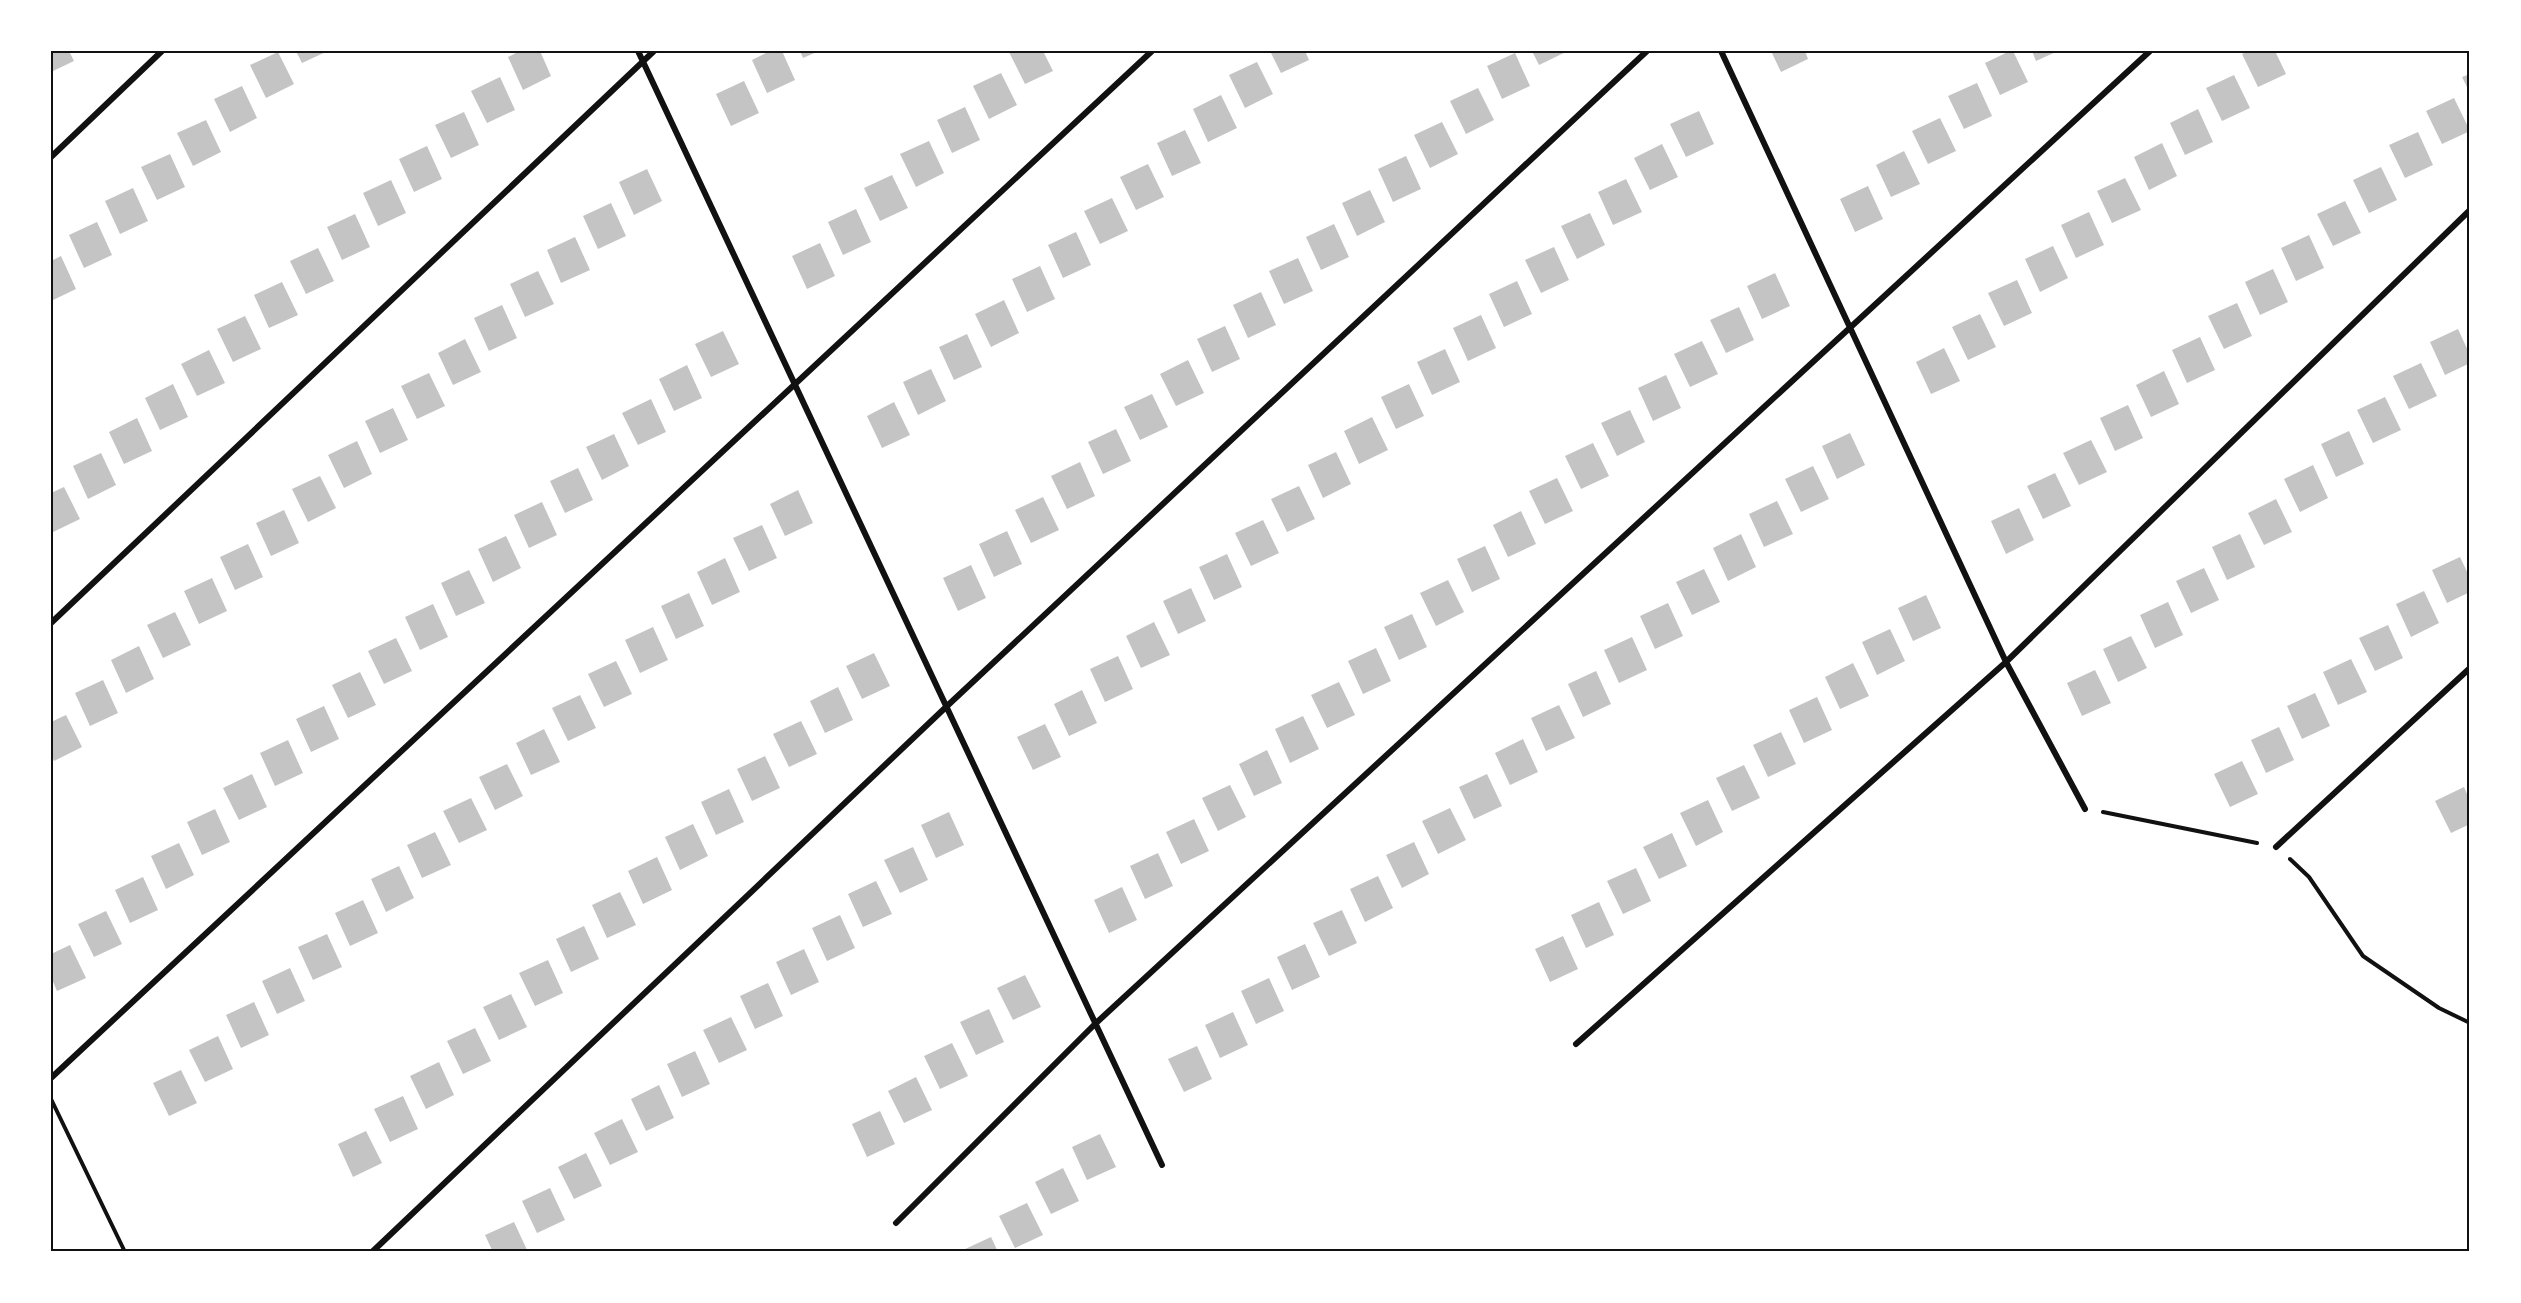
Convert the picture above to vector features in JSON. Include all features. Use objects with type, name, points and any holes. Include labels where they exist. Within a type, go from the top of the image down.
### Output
[{"type":"street","points":[[51,157],[162,51]]},
{"type":"street","points":[[638,51],[1162,1165]]},
{"type":"street","points":[[51,623],[654,51]]},
{"type":"street","points":[[51,1078],[1152,51]]},
{"type":"street","points":[[372,1252],[946,707],[1647,51]]},
{"type":"street","points":[[1721,51],[2006,662],[2085,809]]},
{"type":"street","points":[[896,1223],[1095,1024],[2150,51]]},
{"type":"street","points":[[1576,1044],[2006,662],[2470,210]]},
{"type":"street","points":[[2276,847],[2470,668]]},
{"type":"path","points":[[2085,809],[2276,847],[2309,877],[2363,956],[2439,1008],[2470,1023]]},
{"type":"path","points":[[51,1099],[125,1252]]},
{"type":"building","points":[[51,51],[69,51],[74,61],[51,72]]},
{"type":"building","points":[[296,51],[328,51],[302,63]]},
{"type":"building","points":[[520,51],[540,51],[551,76],[523,90],[508,57]]},
{"type":"building","points":[[770,51],[782,51],[795,80],[767,93],[752,60]]},
{"type":"building","points":[[800,51],[819,51],[803,58]]},
{"type":"building","points":[[1043,51],[1053,71],[1025,84],[1009,52]]},
{"type":"building","points":[[1270,51],[1305,51],[1309,60],[1281,73]]},
{"type":"building","points":[[1532,51],[1568,51],[1539,65]]},
{"type":"building","points":[[1771,51],[1805,51],[1808,59],[1781,72]]},
{"type":"building","points":[[2013,51],[2028,82],[2000,95],[1985,63]]},
{"type":"building","points":[[2032,51],[2058,51],[2036,61]]},
{"type":"building","points":[[2249,51],[2275,51],[2286,74],[2258,87],[2242,54]]},
{"type":"building","points":[[278,52],[294,84],[266,98],[250,65]]},
{"type":"building","points":[[1515,53],[1530,86],[1502,99],[1487,66]]},
{"type":"building","points":[[1257,62],[1273,94],[1245,108],[1229,75]]},
{"type":"building","points":[[1001,73],[1017,105],[989,119],[973,86]]},
{"type":"building","points":[[2470,74],[2470,93],[2462,77]]},
{"type":"building","points":[[2234,75],[2250,108],[2222,121],[2206,88]]},
{"type":"building","points":[[500,77],[515,110],[487,123],[471,91]]},
{"type":"building","points":[[744,81],[759,113],[731,126],[716,94]]},
{"type":"building","points":[[1977,83],[1992,116],[1964,129],[1948,96]]},
{"type":"building","points":[[242,86],[257,118],[230,132],[214,99]]},
{"type":"building","points":[[1478,88],[1494,120],[1466,134],[1450,101]]},
{"type":"building","points":[[1221,95],[1237,128],[1208,142],[1193,109]]},
{"type":"building","points":[[2454,98],[2470,131],[2442,144],[2426,111]]},
{"type":"building","points":[[965,107],[980,140],[952,153],[937,120]]},
{"type":"building","points":[[2198,109],[2213,142],[2185,155],[2170,123]]},
{"type":"building","points":[[1699,111],[1714,144],[1686,157],[1670,124]]},
{"type":"building","points":[[464,112],[479,145],[451,158],[435,125]]},
{"type":"building","points":[[1940,118],[1956,151],[1928,164],[1912,131]]},
{"type":"building","points":[[206,120],[221,152],[193,166],[177,133]]},
{"type":"building","points":[[1442,122],[1458,154],[1430,168],[1414,135]]},
{"type":"building","points":[[1185,130],[1201,163],[1172,176],[1157,143]]},
{"type":"building","points":[[2418,132],[2433,165],[2405,178],[2389,145]]},
{"type":"building","points":[[929,141],[944,173],[916,187],[900,154]]},
{"type":"building","points":[[2162,143],[2177,176],[2149,190],[2134,157]]},
{"type":"building","points":[[1662,144],[1678,177],[1650,190],[1634,158]]},
{"type":"building","points":[[427,146],[442,179],[414,192],[399,159]]},
{"type":"building","points":[[1904,151],[1920,184],[1891,197],[1876,165]]},
{"type":"building","points":[[170,154],[185,187],[157,200],[141,167]]},
{"type":"building","points":[[1406,156],[1421,189],[1393,202],[1378,169]]},
{"type":"building","points":[[1148,164],[1164,197],[1136,210],[1120,177]]},
{"type":"building","points":[[2381,167],[2397,200],[2369,213],[2353,180]]},
{"type":"building","points":[[647,169],[662,201],[634,215],[619,182]]},
{"type":"building","points":[[892,175],[908,208],[880,221],[864,188]]},
{"type":"building","points":[[2125,178],[2141,210],[2112,223],[2097,191]]},
{"type":"building","points":[[1626,179],[1642,212],[1613,225],[1598,192]]},
{"type":"building","points":[[391,180],[406,213],[378,226],[363,193]]},
{"type":"building","points":[[1868,186],[1883,219],[1855,232],[1840,199]]},
{"type":"building","points":[[133,188],[148,221],[120,234],[105,201]]},
{"type":"building","points":[[1370,190],[1385,222],[1357,236],[1342,203]]},
{"type":"building","points":[[1112,198],[1128,231],[1100,244],[1084,211]]},
{"type":"building","points":[[2345,201],[2361,233],[2333,246],[2317,214]]},
{"type":"building","points":[[611,203],[626,236],[598,249],[583,216]]},
{"type":"building","points":[[856,209],[871,242],[843,255],[828,222]]},
{"type":"building","points":[[2089,212],[2104,245],[2076,258],[2061,225]]},
{"type":"building","points":[[1590,213],[1605,245],[1577,259],[1561,226]]},
{"type":"building","points":[[355,214],[370,247],[342,260],[327,227]]},
{"type":"building","points":[[97,222],[112,255],[84,268],[69,235]]},
{"type":"building","points":[[1334,224],[1349,257],[1321,270],[1306,237]]},
{"type":"building","points":[[1076,232],[1091,265],[1063,278],[1048,245]]},
{"type":"building","points":[[2309,235],[2324,268],[2296,281],[2281,248]]},
{"type":"building","points":[[575,237],[590,270],[561,283],[547,250]]},
{"type":"building","points":[[820,243],[835,276],[807,289],[792,256]]},
{"type":"building","points":[[2053,246],[2068,278],[2040,292],[2025,259]]},
{"type":"building","points":[[1554,247],[1569,280],[1541,293],[1525,260]]},
{"type":"building","points":[[318,248],[334,281],[306,294],[290,261]]},
{"type":"building","points":[[61,256],[76,289],[51,301],[51,261]]},
{"type":"building","points":[[1298,258],[1313,291],[1284,304],[1269,271]]},
{"type":"building","points":[[1040,266],[1055,299],[1027,312],[1012,279]]},
{"type":"building","points":[[2273,269],[2288,302],[2260,315],[2245,282]]},
{"type":"building","points":[[538,271],[554,304],[525,317],[510,284]]},
{"type":"building","points":[[1775,273],[1790,306],[1762,319],[1747,286]]},
{"type":"building","points":[[2017,280],[2032,313],[2004,326],[1988,293]]},
{"type":"building","points":[[1517,281],[1532,314],[1504,327],[1489,294]]},
{"type":"building","points":[[282,282],[298,315],[269,328],[254,295]]},
{"type":"building","points":[[1261,292],[1276,325],[1248,338],[1233,305]]},
{"type":"building","points":[[1004,300],[1019,333],[991,347],[975,314]]},
{"type":"building","points":[[2237,303],[2252,336],[2224,349],[2208,316]]},
{"type":"building","points":[[502,305],[517,338],[489,351],[474,318]]},
{"type":"building","points":[[1739,307],[1754,340],[1726,353],[1710,320]]},
{"type":"building","points":[[1980,314],[1996,347],[1968,360],[1952,327]]},
{"type":"building","points":[[1481,315],[1496,348],[1468,361],[1453,328]]},
{"type":"building","points":[[245,316],[261,349],[233,362],[217,329]]},
{"type":"building","points":[[1225,326],[1240,359],[1212,372],[1197,339]]},
{"type":"building","points":[[2458,329],[2470,355],[2470,363],[2445,375],[2430,342]]},
{"type":"building","points":[[723,331],[739,364],[711,377],[695,344]]},
{"type":"building","points":[[967,334],[982,367],[954,380],[939,347]]},
{"type":"building","points":[[2200,337],[2215,370],[2187,383],[2172,350]]},
{"type":"building","points":[[465,339],[481,372],[453,385],[438,353]]},
{"type":"building","points":[[1702,341],[1718,374],[1690,387],[1674,354]]},
{"type":"building","points":[[1944,348],[1960,381],[1931,394],[1916,362]]},
{"type":"building","points":[[1445,349],[1460,382],[1432,395],[1417,362]]},
{"type":"building","points":[[209,350],[225,383],[197,396],[181,364]]},
{"type":"building","points":[[1188,360],[1204,393],[1176,406],[1160,374]]},
{"type":"building","points":[[2421,363],[2437,396],[2409,409],[2393,376]]},
{"type":"building","points":[[687,365],[702,398],[674,411],[659,379]]},
{"type":"building","points":[[931,369],[946,401],[918,415],[903,382]]},
{"type":"building","points":[[2164,371],[2179,404],[2151,417],[2136,385]]},
{"type":"building","points":[[429,373],[445,406],[417,419],[401,386]]},
{"type":"building","points":[[1666,375],[1681,408],[1653,421],[1638,388]]},
{"type":"building","points":[[173,384],[188,417],[160,430],[145,398]]},
{"type":"building","points":[[1409,384],[1424,416],[1396,429],[1381,397]]},
{"type":"building","points":[[1152,394],[1168,427],[1140,440],[1124,407]]},
{"type":"building","points":[[2385,397],[2401,430],[2373,443],[2357,410]]},
{"type":"building","points":[[651,399],[666,432],[638,445],[622,413]]},
{"type":"building","points":[[894,402],[910,435],[882,448],[867,416]]},
{"type":"building","points":[[2128,405],[2143,438],[2115,451],[2100,418]]},
{"type":"building","points":[[393,408],[408,440],[380,453],[365,421]]},
{"type":"building","points":[[1630,410],[1645,442],[1617,456],[1601,423]]},
{"type":"building","points":[[1372,417],[1388,450],[1359,464],[1344,431]]},
{"type":"building","points":[[137,418],[152,451],[124,464],[109,432]]},
{"type":"building","points":[[1116,429],[1131,461],[1103,474],[1088,442]]},
{"type":"building","points":[[2349,431],[2364,464],[2336,477],[2321,444]]},
{"type":"building","points":[[1850,433],[1865,465],[1837,479],[1822,446]]},
{"type":"building","points":[[614,434],[629,466],[602,480],[586,447]]},
{"type":"building","points":[[2091,440],[2107,472],[2079,485],[2063,453]]},
{"type":"building","points":[[357,441],[372,474],[344,488],[328,455]]},
{"type":"building","points":[[1593,443],[1609,476],[1581,489],[1565,456]]},
{"type":"building","points":[[1336,452],[1351,484],[1323,498],[1308,465]]},
{"type":"building","points":[[101,453],[116,485],[88,499],[73,466]]},
{"type":"building","points":[[1080,462],[1095,496],[1067,509],[1051,476]]},
{"type":"building","points":[[2313,465],[2328,498],[2300,512],[2284,479]]},
{"type":"building","points":[[1813,466],[1829,499],[1801,512],[1785,479]]},
{"type":"building","points":[[578,468],[593,500],[565,513],[550,481]]},
{"type":"building","points":[[2055,473],[2071,506],[2043,519],[2027,486]]},
{"type":"building","points":[[320,476],[336,508],[308,522],[292,489]]},
{"type":"building","points":[[1557,478],[1573,511],[1545,524],[1529,491]]},
{"type":"building","points":[[1299,486],[1315,519],[1287,532],[1271,499]]},
{"type":"building","points":[[64,487],[80,519],[51,533],[51,493]]},
{"type":"building","points":[[798,490],[813,523],[785,536],[770,504]]},
{"type":"building","points":[[1043,497],[1059,530],[1031,543],[1015,510]]},
{"type":"building","points":[[2276,499],[2292,532],[2264,545],[2248,513]]},
{"type":"building","points":[[1777,501],[1793,534],[1764,547],[1749,514]]},
{"type":"building","points":[[542,502],[557,535],[529,548],[514,515]]},
{"type":"building","points":[[2019,508],[2034,540],[2006,554],[1991,521]]},
{"type":"building","points":[[284,510],[299,543],[271,556],[256,523]]},
{"type":"building","points":[[1521,511],[1536,544],[1508,557],[1493,525]]},
{"type":"building","points":[[1263,520],[1279,553],[1251,566],[1235,533]]},
{"type":"building","points":[[762,525],[777,558],[749,571],[733,538]]},
{"type":"building","points":[[1007,531],[1022,564],[994,577],[979,544]]},
{"type":"building","points":[[1741,534],[1756,567],[1728,581],[1713,548]]},
{"type":"building","points":[[2240,534],[2255,567],[2227,580],[2212,547]]},
{"type":"building","points":[[506,536],[521,568],[493,582],[478,549]]},
{"type":"building","points":[[248,544],[263,577],[235,590],[220,557]]},
{"type":"building","points":[[1485,546],[1500,579],[1472,592],[1457,559]]},
{"type":"building","points":[[1227,554],[1242,587],[1214,600],[1199,567]]},
{"type":"building","points":[[2460,557],[2470,578],[2470,592],[2447,603],[2432,570]]},
{"type":"building","points":[[725,558],[740,592],[712,605],[697,572]]},
{"type":"building","points":[[971,565],[986,598],[958,611],[943,578]]},
{"type":"building","points":[[2204,568],[2219,600],[2191,613],[2176,581]]},
{"type":"building","points":[[1704,569],[1720,602],[1692,615],[1676,582]]},
{"type":"building","points":[[469,570],[485,603],[456,616],[441,583]]},
{"type":"building","points":[[212,578],[227,611],[199,624],[184,591]]},
{"type":"building","points":[[1448,580],[1464,612],[1436,626],[1420,593]]},
{"type":"building","points":[[1191,588],[1206,621],[1178,634],[1163,601]]},
{"type":"building","points":[[2424,591],[2439,623],[2411,637],[2396,604]]},
{"type":"building","points":[[689,593],[704,626],[676,639],[661,606]]},
{"type":"building","points":[[1926,595],[1941,628],[1913,641],[1898,608]]},
{"type":"building","points":[[2168,602],[2183,635],[2155,648],[2140,615]]},
{"type":"building","points":[[1668,603],[1683,636],[1655,649],[1640,616]]},
{"type":"building","points":[[433,604],[448,637],[420,650],[405,617]]},
{"type":"building","points":[[175,612],[191,645],[163,658],[147,625]]},
{"type":"building","points":[[1412,614],[1427,647],[1399,660],[1384,627]]},
{"type":"building","points":[[1154,622],[1170,655],[1141,668],[1126,636]]},
{"type":"building","points":[[2388,625],[2403,658],[2375,671],[2359,638]]},
{"type":"building","points":[[653,627],[668,660],[640,673],[625,640]]},
{"type":"building","points":[[1890,629],[1905,661],[1877,675],[1862,642]]},
{"type":"building","points":[[2131,636],[2147,668],[2118,682],[2103,649]]},
{"type":"building","points":[[1632,637],[1647,670],[1619,683],[1604,650]]},
{"type":"building","points":[[396,638],[412,671],[384,684],[368,651]]},
{"type":"building","points":[[139,646],[154,679],[126,693],[111,660]]},
{"type":"building","points":[[1376,648],[1391,681],[1363,694],[1348,661]]},
{"type":"building","points":[[874,653],[890,686],[862,699],[846,666]]},
{"type":"building","points":[[1118,656],[1133,689],[1105,702],[1090,669]]},
{"type":"building","points":[[2351,659],[2367,692],[2338,705],[2323,672]]},
{"type":"building","points":[[616,661],[632,694],[604,707],[588,674]]},
{"type":"building","points":[[1853,663],[1869,696],[1840,709],[1825,677]]},
{"type":"building","points":[[2095,670],[2111,703],[2082,716],[2067,683]]},
{"type":"building","points":[[1596,671],[1611,704],[1583,717],[1568,684]]},
{"type":"building","points":[[360,672],[376,705],[348,718],[332,685]]},
{"type":"building","points":[[103,680],[118,713],[90,726],[75,693]]},
{"type":"building","points":[[1339,682],[1355,715],[1327,728],[1311,695]]},
{"type":"building","points":[[838,687],[853,720],[825,733],[810,701]]},
{"type":"building","points":[[1082,690],[1097,723],[1069,736],[1054,704]]},
{"type":"building","points":[[2315,693],[2330,726],[2302,739],[2287,706]]},
{"type":"building","points":[[580,695],[596,728],[568,741],[552,708]]},
{"type":"building","points":[[1817,697],[1832,730],[1804,743],[1789,710]]},
{"type":"building","points":[[1559,705],[1575,738],[1546,751],[1531,718]]},
{"type":"building","points":[[324,706],[339,739],[311,752],[296,719]]},
{"type":"building","points":[[66,715],[82,747],[54,761],[51,754],[51,722]]},
{"type":"building","points":[[1303,716],[1319,749],[1290,763],[1275,729]]},
{"type":"building","points":[[801,721],[817,754],[789,767],[773,734]]},
{"type":"building","points":[[1045,724],[1061,757],[1033,770],[1017,737]]},
{"type":"building","points":[[2279,727],[2294,760],[2266,773],[2251,740]]},
{"type":"building","points":[[544,729],[560,762],[531,775],[516,743]]},
{"type":"building","points":[[1781,732],[1796,764],[1768,777],[1753,745]]},
{"type":"building","points":[[1523,739],[1538,772],[1510,785],[1495,753]]},
{"type":"building","points":[[288,740],[303,773],[275,786],[260,753]]},
{"type":"building","points":[[1267,750],[1282,783],[1254,796],[1239,764]]},
{"type":"building","points":[[765,756],[780,788],[752,801],[737,769]]},
{"type":"building","points":[[2242,761],[2258,794],[2230,807],[2214,774]]},
{"type":"building","points":[[507,764],[523,796],[495,810],[479,777]]},
{"type":"building","points":[[1744,765],[1760,798],[1732,811],[1716,778]]},
{"type":"building","points":[[252,774],[267,807],[239,820],[223,788]]},
{"type":"building","points":[[1487,774],[1502,806],[1474,819],[1459,787]]},
{"type":"building","points":[[1230,785],[1246,817],[1218,831],[1202,798]]},
{"type":"building","points":[[2464,787],[2470,801],[2470,824],[2451,833],[2435,801]]},
{"type":"building","points":[[729,789],[744,822],[716,835],[701,802]]},
{"type":"building","points":[[471,798],[487,830],[459,843],[443,811]]},
{"type":"building","points":[[1708,800],[1723,832],[1696,846],[1680,813]]},
{"type":"building","points":[[1450,808],[1466,840],[1438,854],[1422,821]]},
{"type":"building","points":[[215,809],[230,842],[202,855],[187,822]]},
{"type":"building","points":[[949,812],[964,845],[936,858],[921,825]]},
{"type":"building","points":[[1194,819],[1209,851],[1181,864],[1166,832]]},
{"type":"building","points":[[693,824],[708,856],[680,870],[665,837]]},
{"type":"building","points":[[435,832],[451,865],[422,878],[407,845]]},
{"type":"building","points":[[1672,833],[1687,866],[1659,879],[1643,847]]},
{"type":"building","points":[[1414,842],[1429,874],[1402,888],[1386,855]]},
{"type":"building","points":[[179,843],[194,875],[166,889],[151,856]]},
{"type":"building","points":[[913,847],[928,880],[900,893],[884,860]]},
{"type":"building","points":[[1158,853],[1173,886],[1145,899],[1130,866]]},
{"type":"building","points":[[657,857],[672,890],[643,904],[628,871]]},
{"type":"building","points":[[399,866],[414,898],[386,912],[371,879]]},
{"type":"building","points":[[1636,868],[1651,901],[1623,914],[1607,881]]},
{"type":"building","points":[[1378,876],[1393,908],[1365,922],[1350,889]]},
{"type":"building","points":[[143,877],[158,910],[130,923],[115,890]]},
{"type":"building","points":[[876,881],[892,914],[863,927],[848,894]]},
{"type":"building","points":[[1122,887],[1137,920],[1109,933],[1094,900]]},
{"type":"building","points":[[620,892],[636,925],[607,938],[592,905]]},
{"type":"building","points":[[363,900],[378,933],[350,946],[335,913]]},
{"type":"building","points":[[1599,902],[1614,935],[1586,948],[1571,915]]},
{"type":"building","points":[[1342,910],[1357,943],[1329,956],[1313,923]]},
{"type":"building","points":[[106,911],[122,944],[94,957],[78,924]]},
{"type":"building","points":[[840,915],[855,948],[827,961],[812,928]]},
{"type":"building","points":[[584,926],[599,959],[571,972],[556,939]]},
{"type":"building","points":[[327,934],[342,967],[313,980],[298,947]]},
{"type":"building","points":[[1563,936],[1578,969],[1550,982],[1535,949]]},
{"type":"building","points":[[1305,944],[1320,977],[1292,990],[1277,957]]},
{"type":"building","points":[[70,945],[86,978],[57,991],[51,977],[51,954]]},
{"type":"building","points":[[804,949],[819,982],[791,995],[776,962]]},
{"type":"building","points":[[548,960],[563,993],[535,1006],[519,973]]},
{"type":"building","points":[[290,968],[305,1001],[277,1014],[262,981]]},
{"type":"building","points":[[1025,975],[1041,1007],[1013,1020],[997,988]]},
{"type":"building","points":[[1269,978],[1284,1011],[1256,1024],[1241,991]]},
{"type":"building","points":[[768,983],[783,1016],[755,1029],[740,996]]},
{"type":"building","points":[[511,994],[527,1027],[499,1040],[483,1007]]},
{"type":"building","points":[[254,1002],[269,1035],[241,1048],[226,1015]]},
{"type":"building","points":[[989,1009],[1004,1042],[976,1055],[960,1022]]},
{"type":"building","points":[[1233,1012],[1248,1045],[1220,1058],[1205,1025]]},
{"type":"building","points":[[731,1017],[747,1050],[719,1063],[703,1030]]},
{"type":"building","points":[[475,1028],[491,1061],[463,1074],[447,1041]]},
{"type":"building","points":[[218,1036],[233,1069],[205,1082],[189,1050]]},
{"type":"building","points":[[952,1043],[968,1076],[940,1089],[924,1056]]},
{"type":"building","points":[[1197,1046],[1212,1079],[1184,1092],[1168,1059]]},
{"type":"building","points":[[695,1051],[710,1084],[682,1097],[667,1064]]},
{"type":"building","points":[[439,1062],[454,1095],[426,1109],[410,1076]]},
{"type":"building","points":[[181,1070],[197,1103],[169,1116],[153,1083]]},
{"type":"building","points":[[916,1077],[932,1110],[904,1123],[888,1091]]},
{"type":"building","points":[[659,1085],[674,1118],[646,1131],[631,1099]]},
{"type":"building","points":[[403,1096],[418,1129],[390,1142],[374,1109]]},
{"type":"building","points":[[880,1111],[895,1144],[867,1157],[852,1124]]},
{"type":"building","points":[[622,1119],[638,1152],[610,1165],[594,1133]]},
{"type":"building","points":[[366,1131],[382,1163],[353,1177],[338,1144]]},
{"type":"building","points":[[1100,1134],[1116,1167],[1087,1180],[1072,1147]]},
{"type":"building","points":[[586,1153],[602,1186],[574,1199],[558,1167]]},
{"type":"building","points":[[1063,1168],[1079,1201],[1051,1214],[1035,1182]]},
{"type":"building","points":[[550,1188],[565,1220],[537,1233],[522,1201]]},
{"type":"building","points":[[1027,1203],[1043,1235],[1015,1248],[999,1216]]},
{"type":"building","points":[[514,1222],[528,1252],[493,1252],[485,1235]]},
{"type":"building","points":[[991,1237],[998,1252],[964,1252],[963,1250]]}]
